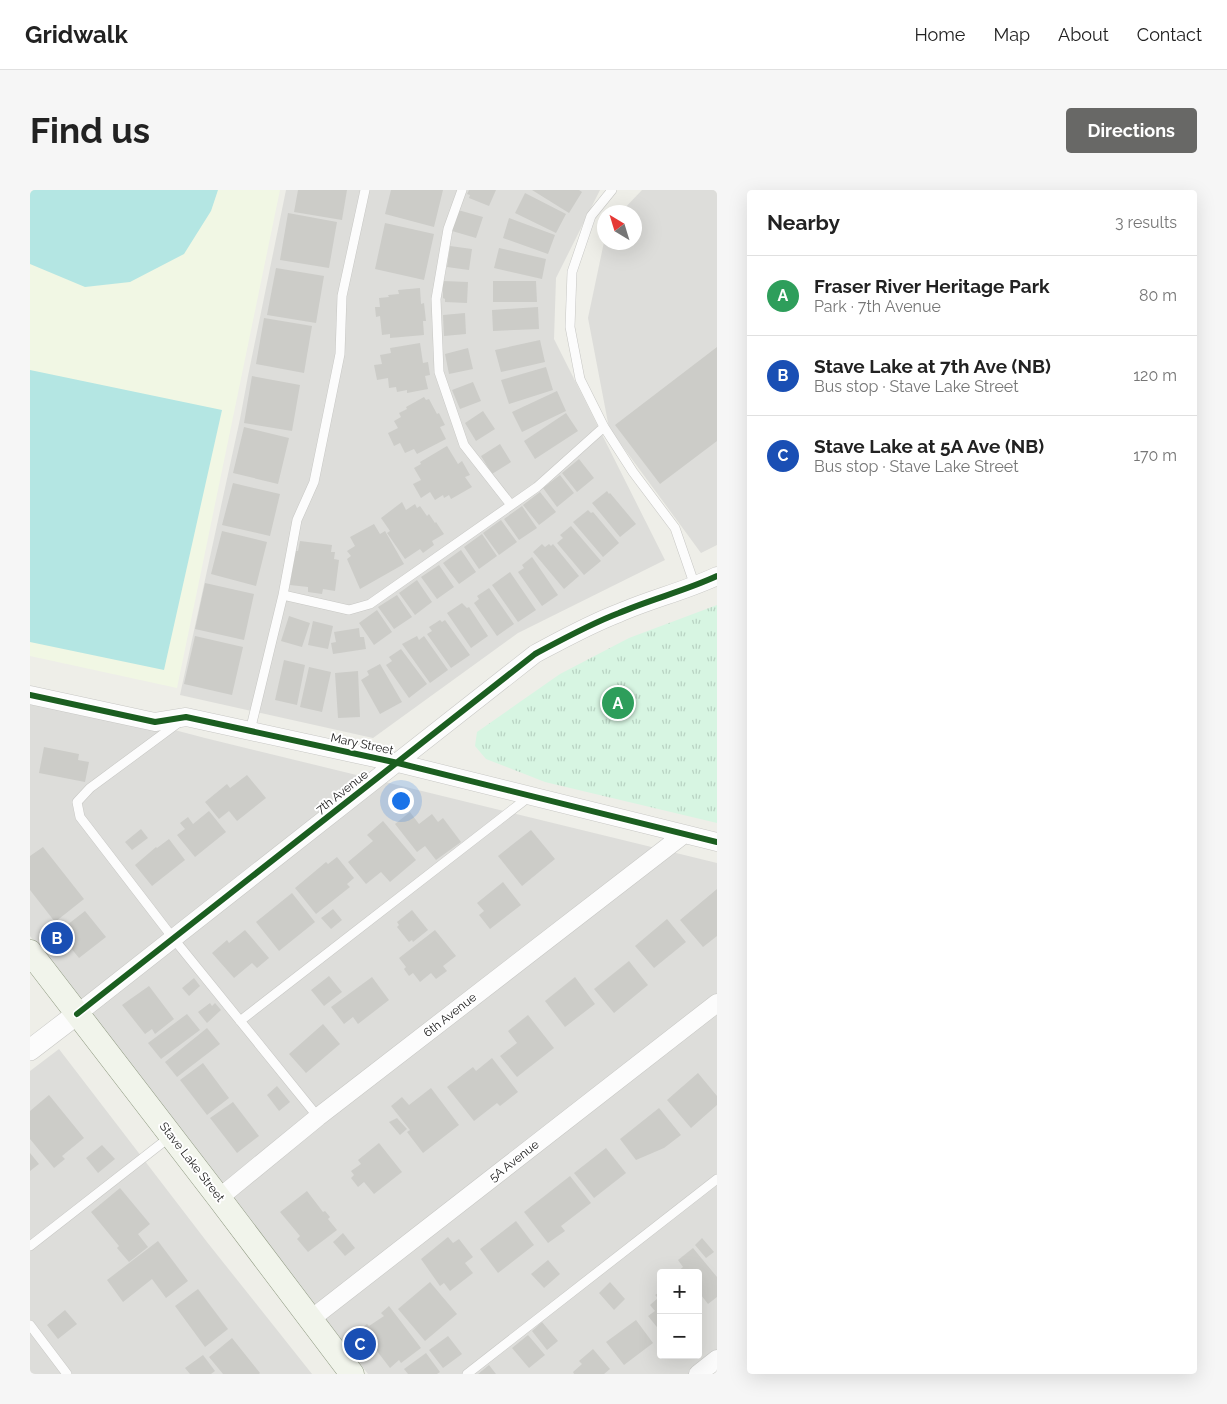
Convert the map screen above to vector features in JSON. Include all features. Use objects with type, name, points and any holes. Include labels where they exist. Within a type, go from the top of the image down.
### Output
[{"type":"main road","name":"Stave Lake Street","points":[[30,952],[352,1374]]},
{"type":"street","name":"7th Avenue","points":[[30,1050],[535,654],[619,612],[695,586],[717,576]]},
{"type":"street","name":"Mary Street","points":[[30,694],[155,722],[186,717],[398,763],[717,842]]},
{"type":"street","name":"6th Avenue","points":[[219,1198],[318,1117],[684,835]]},
{"type":"street","name":"5A Avenue","points":[[311,1319],[717,1003]]},
{"type":"street","points":[[698,1374],[717,1359]]},
{"type":"lane","points":[[250,731],[283,595],[297,520],[314,482],[340,354],[342,296],[365,190]]},
{"type":"lane","points":[[462,190],[448,229],[436,299],[439,372],[464,445],[511,505]]},
{"type":"lane","points":[[612,190],[591,216],[572,272],[570,327],[580,379],[604,427],[633,472],[675,528],[695,586]]},
{"type":"lane","points":[[283,595],[349,610],[370,604],[537,487],[604,427]]},
{"type":"lane","points":[[186,717],[90,788],[77,802],[80,816],[173,938],[318,1117]]},
{"type":"lane","points":[[240,1021],[530,796]]},
{"type":"lane","points":[[30,1246],[171,1136]]},
{"type":"lane","points":[[468,1374],[717,1179]]},
{"type":"lane","points":[[30,1325],[67,1374]]},
{"type":"shaded area","points":[[30,190],[280,190],[177,688],[30,656]]},
{"type":"shaded area","points":[[30,190],[218,190],[211,211],[184,254],[130,282],[85,287],[30,264]]},
{"type":"shaded area","points":[[286,190],[600,190],[556,278],[554,339],[665,560],[518,633],[373,738],[180,695],[240,419]]},
{"type":"shaded area","points":[[642,190],[717,190],[717,545],[701,553],[609,428],[588,318],[602,250],[642,250],[642,205],[628,205]]},
{"type":"shaded area","points":[[30,370],[222,410],[164,670],[30,642]]},
{"type":"shaded area","points":[[30,692],[205,738],[717,863],[717,1374],[368,1374],[30,936]]},
{"type":"shaded area","points":[[59,1049],[207,1242],[312,1374],[30,1374],[30,1071]]},
{"type":"green space","points":[[717,605],[717,823],[545,782],[486,759],[475,746],[477,732],[560,674],[629,638]]},
{"type":"building","points":[[298,190],[347,190],[342,220],[294,212]]},
{"type":"building","points":[[391,190],[443,190],[434,227],[385,214]]},
{"type":"building","points":[[469,190],[496,190],[489,206],[469,198],[470,195],[467,194]]},
{"type":"building","points":[[532,190],[579,190],[582,192],[569,213]]},
{"type":"building","points":[[525,193],[566,214],[556,233],[515,213]]},
{"type":"building","points":[[458,210],[483,217],[476,238],[452,231]]},
{"type":"building","points":[[288,213],[337,222],[329,268],[280,260]]},
{"type":"building","points":[[509,218],[555,235],[548,254],[503,238]]},
{"type":"building","points":[[385,223],[434,234],[424,280],[375,269]]},
{"type":"building","points":[[450,246],[472,249],[469,270],[447,267]]},
{"type":"building","points":[[499,248],[546,259],[542,279],[494,268]]},
{"type":"building","points":[[276,268],[324,276],[316,323],[267,315]]},
{"type":"building","points":[[443,281],[468,282],[467,303],[445,302],[443,298]]},
{"type":"building","points":[[493,281],[536,281],[537,302],[493,302]]},
{"type":"building","points":[[420,288],[421,304],[424,303],[426,321],[423,321],[424,335],[390,338],[390,334],[382,335],[380,316],[376,317],[375,307],[380,307],[379,298],[399,294],[398,290]]},
{"type":"building","points":[[538,307],[539,329],[493,331],[492,310]]},
{"type":"building","points":[[465,313],[466,334],[444,336],[443,315]]},
{"type":"building","points":[[264,318],[312,326],[304,373],[256,364]]},
{"type":"building","points":[[540,340],[545,362],[501,372],[495,350]]},
{"type":"building","points":[[420,343],[423,363],[428,362],[430,375],[425,376],[428,389],[407,393],[407,390],[397,392],[396,387],[389,388],[388,378],[377,380],[374,365],[382,364],[380,355],[391,353],[390,348]]},
{"type":"building","points":[[717,347],[717,441],[660,484],[615,425]]},
{"type":"building","points":[[468,348],[473,369],[449,374],[445,354]]},
{"type":"building","points":[[546,367],[553,390],[509,404],[501,380]]},
{"type":"building","points":[[252,376],[300,385],[292,431],[244,423]]},
{"type":"building","points":[[473,382],[481,401],[460,409],[452,390]]},
{"type":"building","points":[[557,391],[566,411],[522,432],[512,412]]},
{"type":"building","points":[[424,397],[426,400],[429,399],[437,414],[439,413],[445,425],[440,427],[446,439],[417,454],[414,449],[405,453],[400,443],[394,446],[388,433],[398,428],[394,421],[401,417],[399,413]]},
{"type":"building","points":[[483,411],[495,429],[476,441],[465,423]]},
{"type":"building","points":[[566,413],[578,431],[535,459],[524,441]]},
{"type":"building","points":[[244,427],[289,438],[278,484],[233,473]]},
{"type":"building","points":[[500,444],[511,462],[492,474],[481,456]]},
{"type":"building","points":[[447,446],[458,464],[462,461],[470,475],[465,477],[472,487],[451,499],[449,495],[444,498],[443,495],[435,500],[430,492],[421,498],[413,484],[421,480],[414,468],[421,464],[420,462]]},
{"type":"building","points":[[579,459],[594,478],[577,492],[562,473]]},
{"type":"building","points":[[560,475],[574,493],[557,507],[543,488]]},
{"type":"building","points":[[233,483],[280,494],[270,536],[222,525]]},
{"type":"building","points":[[607,491],[636,524],[620,537],[592,503]]},
{"type":"building","points":[[540,492],[556,512],[539,525],[523,505]]},
{"type":"building","points":[[402,502],[406,510],[415,504],[417,508],[420,506],[427,516],[429,514],[436,522],[444,534],[432,541],[434,545],[423,553],[420,549],[405,559],[387,533],[390,531],[381,518]]},
{"type":"building","points":[[522,506],[537,528],[519,540],[504,519]]},
{"type":"building","points":[[588,510],[591,513],[593,512],[619,543],[603,557],[573,522]]},
{"type":"building","points":[[501,520],[517,542],[499,555],[483,533]]},
{"type":"building","points":[[374,524],[380,534],[385,531],[404,564],[360,589],[347,559],[351,556],[347,551],[355,546],[350,537]]},
{"type":"building","points":[[571,526],[601,561],[584,575],[557,543],[563,538],[560,535]]},
{"type":"building","points":[[222,531],[267,542],[256,586],[211,574]]},
{"type":"building","points":[[482,534],[497,556],[479,569],[464,547]]},
{"type":"building","points":[[300,541],[332,545],[331,552],[335,552],[334,559],[339,560],[335,591],[323,589],[322,594],[308,592],[308,587],[290,585],[295,551],[298,551]]},
{"type":"building","points":[[542,544],[545,547],[553,544],[579,576],[564,589],[533,552]]},
{"type":"building","points":[[461,550],[476,572],[459,584],[443,563]]},
{"type":"building","points":[[532,557],[558,595],[542,606],[518,572],[524,568],[522,565]]},
{"type":"building","points":[[439,565],[454,587],[437,599],[421,577]]},
{"type":"building","points":[[510,572],[536,610],[518,622],[492,585]]},
{"type":"building","points":[[417,580],[432,602],[415,615],[399,593]]},
{"type":"building","points":[[205,583],[254,594],[244,640],[195,629]]},
{"type":"building","points":[[489,588],[514,624],[497,636],[474,603],[479,599],[477,596]]},
{"type":"building","points":[[397,595],[412,617],[394,629],[378,607]]},
{"type":"building","points":[[462,603],[467,608],[469,607],[488,636],[471,648],[447,613]]},
{"type":"building","points":[[377,610],[392,632],[374,645],[359,623]]},
{"type":"building","points":[[289,616],[310,623],[302,647],[281,641]]},
{"type":"building","points":[[440,620],[442,622],[445,620],[470,655],[451,668],[427,634],[432,631],[429,627]]},
{"type":"building","points":[[313,621],[333,626],[328,649],[308,645]]},
{"type":"building","points":[[359,628],[360,637],[364,637],[366,649],[333,654],[331,643],[336,642],[334,632]]},
{"type":"building","points":[[195,636],[243,647],[232,695],[184,684]]},
{"type":"building","points":[[417,636],[419,640],[424,636],[448,670],[430,683],[402,644]]},
{"type":"building","points":[[401,649],[427,684],[409,698],[386,665],[392,661],[389,657]]},
{"type":"building","points":[[284,660],[305,665],[297,705],[275,700]]},
{"type":"building","points":[[380,664],[402,702],[380,714],[361,680],[369,675],[367,671]]},
{"type":"building","points":[[309,667],[331,672],[322,712],[300,707]]},
{"type":"building","points":[[358,671],[360,717],[338,718],[335,673]]},
{"type":"building","points":[[44,747],[79,754],[78,760],[89,762],[85,782],[39,773]]},
{"type":"building","points":[[247,775],[266,798],[237,821],[229,811],[219,819],[205,802],[227,784],[230,788]]},
{"type":"building","points":[[209,811],[226,832],[195,857],[177,835],[185,829],[180,823],[188,817],[193,824]]},
{"type":"building","points":[[410,812],[419,824],[432,814],[438,822],[443,818],[461,842],[436,860],[425,846],[417,852],[395,824]]},
{"type":"building","points":[[383,821],[416,860],[390,882],[381,872],[366,884],[348,862],[373,841],[367,835]]},
{"type":"building","points":[[141,829],[148,838],[132,850],[125,842]]},
{"type":"building","points":[[531,830],[555,859],[522,886],[498,856]]},
{"type":"building","points":[[169,839],[185,860],[152,886],[135,865],[156,847]]},
{"type":"building","points":[[43,847],[84,899],[55,922],[30,890],[30,856]]},
{"type":"building","points":[[337,857],[354,878],[347,884],[350,887],[316,914],[295,888],[326,862],[328,864]]},
{"type":"building","points":[[503,882],[521,905],[490,929],[479,915],[484,911],[477,903]]},
{"type":"building","points":[[717,889],[717,936],[703,947],[680,920]]},
{"type":"building","points":[[292,893],[315,922],[279,951],[256,922]]},
{"type":"building","points":[[333,909],[342,920],[331,929],[321,918]]},
{"type":"building","points":[[412,910],[428,930],[413,942],[412,940],[409,942],[397,927],[399,925],[397,922]]},
{"type":"building","points":[[85,911],[106,937],[79,958],[58,932]]},
{"type":"building","points":[[667,919],[686,942],[654,968],[635,946]]},
{"type":"building","points":[[245,930],[269,958],[257,968],[252,963],[234,978],[212,953],[227,940],[229,943]]},
{"type":"building","points":[[435,930],[456,956],[443,966],[447,971],[436,979],[431,973],[420,982],[413,973],[409,976],[404,969],[406,967],[399,958]]},
{"type":"building","points":[[629,961],[648,985],[614,1013],[594,989]]},
{"type":"building","points":[[329,976],[342,992],[324,1006],[311,990]]},
{"type":"building","points":[[372,977],[389,1000],[358,1024],[353,1017],[344,1024],[331,1007]]},
{"type":"building","points":[[575,977],[595,1004],[565,1027],[545,1001]]},
{"type":"building","points":[[194,978],[200,986],[189,996],[182,988]]},
{"type":"building","points":[[149,986],[174,1019],[155,1034],[152,1029],[145,1034],[122,1005]]},
{"type":"building","points":[[210,1003],[212,1006],[215,1003],[221,1010],[207,1023],[198,1012]]},
{"type":"building","points":[[187,1014],[200,1030],[161,1059],[148,1043]]},
{"type":"building","points":[[528,1015],[554,1048],[517,1077],[500,1056],[517,1043],[508,1031]]},
{"type":"building","points":[[323,1024],[340,1044],[306,1073],[289,1054]]},
{"type":"building","points":[[207,1028],[220,1044],[177,1077],[165,1062]]},
{"type":"building","points":[[492,1058],[518,1092],[500,1106],[497,1103],[474,1121],[447,1087],[473,1067],[476,1071]]},
{"type":"building","points":[[203,1063],[229,1098],[207,1115],[180,1080]]},
{"type":"building","points":[[698,1073],[717,1096],[717,1105],[691,1128],[667,1100]]},
{"type":"building","points":[[277,1086],[290,1102],[279,1111],[267,1095]]},
{"type":"building","points":[[431,1088],[459,1125],[423,1153],[407,1132],[410,1130],[391,1106],[402,1097],[409,1105]]},
{"type":"building","points":[[49,1095],[84,1138],[62,1156],[65,1159],[54,1168],[30,1139],[30,1111]]},
{"type":"building","points":[[233,1102],[259,1136],[237,1153],[210,1118]]},
{"type":"building","points":[[659,1108],[681,1135],[664,1148],[636,1160],[620,1139]]},
{"type":"building","points":[[397,1118],[407,1129],[400,1135],[389,1122]]},
{"type":"building","points":[[379,1143],[402,1172],[374,1194],[364,1182],[358,1187],[351,1178],[354,1175],[351,1171],[361,1164],[358,1160]]},
{"type":"building","points":[[102,1145],[115,1159],[98,1173],[86,1158]]},
{"type":"building","points":[[606,1148],[626,1173],[594,1198],[574,1173]]},
{"type":"building","points":[[30,1153],[39,1164],[30,1171]]},
{"type":"building","points":[[570,1176],[591,1203],[561,1226],[565,1231],[548,1243],[524,1212]]},
{"type":"building","points":[[120,1188],[150,1224],[138,1234],[148,1247],[129,1262],[117,1248],[119,1246],[91,1212]]},
{"type":"building","points":[[307,1191],[323,1212],[325,1211],[330,1217],[328,1219],[337,1230],[308,1252],[297,1239],[300,1236],[280,1212]]},
{"type":"building","points":[[516,1221],[534,1245],[498,1273],[480,1249]]},
{"type":"building","points":[[343,1233],[355,1248],[345,1256],[333,1242]]},
{"type":"building","points":[[448,1237],[453,1243],[459,1239],[473,1257],[465,1263],[473,1273],[450,1291],[444,1283],[440,1286],[421,1259]]},
{"type":"building","points":[[702,1238],[714,1252],[706,1258],[695,1245]]},
{"type":"building","points":[[158,1241],[188,1281],[166,1298],[152,1279],[123,1302],[107,1280]]},
{"type":"building","points":[[693,1248],[717,1277],[717,1297],[708,1304],[702,1296],[702,1269],[681,1269],[683,1267],[678,1260]]},
{"type":"building","points":[[548,1260],[560,1274],[544,1288],[531,1274]]},
{"type":"building","points":[[430,1282],[457,1314],[425,1341],[398,1309]]},
{"type":"building","points":[[610,1282],[625,1299],[614,1310],[599,1293]]},
{"type":"building","points":[[198,1289],[228,1329],[205,1347],[175,1306]]},
{"type":"building","points":[[657,1299],[657,1327],[648,1316],[655,1311],[650,1305]]},
{"type":"building","points":[[389,1306],[421,1348],[401,1363],[399,1360],[390,1368],[360,1329],[367,1324],[369,1326],[384,1316],[381,1313]]},
{"type":"building","points":[[65,1310],[77,1324],[58,1339],[47,1325]]},
{"type":"building","points":[[636,1320],[653,1343],[624,1365],[606,1342]]},
{"type":"building","points":[[542,1322],[558,1341],[547,1350],[532,1331]]},
{"type":"building","points":[[528,1335],[545,1355],[529,1368],[512,1348]]},
{"type":"building","points":[[448,1336],[462,1354],[443,1368],[429,1350]]},
{"type":"building","points":[[232,1338],[259,1374],[223,1374],[209,1357]]},
{"type":"building","points":[[593,1349],[610,1369],[604,1374],[574,1374],[573,1372],[582,1364],[579,1361]]},
{"type":"building","points":[[426,1353],[440,1372],[437,1374],[408,1374],[404,1369]]},
{"type":"building","points":[[203,1355],[215,1371],[211,1374],[190,1374],[185,1368]]},
{"type":"building","points":[[489,1365],[496,1374],[478,1374]]},
{"type":"cycle path","points":[[77,1014],[535,654],[608,617],[717,576]]},
{"type":"cycle path","points":[[30,695],[155,722],[186,717],[398,763],[717,842]]},
{"type":"place","name":"Fraser River Heritage Park","points":[[618,703]]},
{"type":"place","name":"Stave Lake at 7th Ave (NB)","points":[[57,938]]},
{"type":"place","name":"Stave Lake at 5A Ave (NB)","points":[[360,1344]]}]
